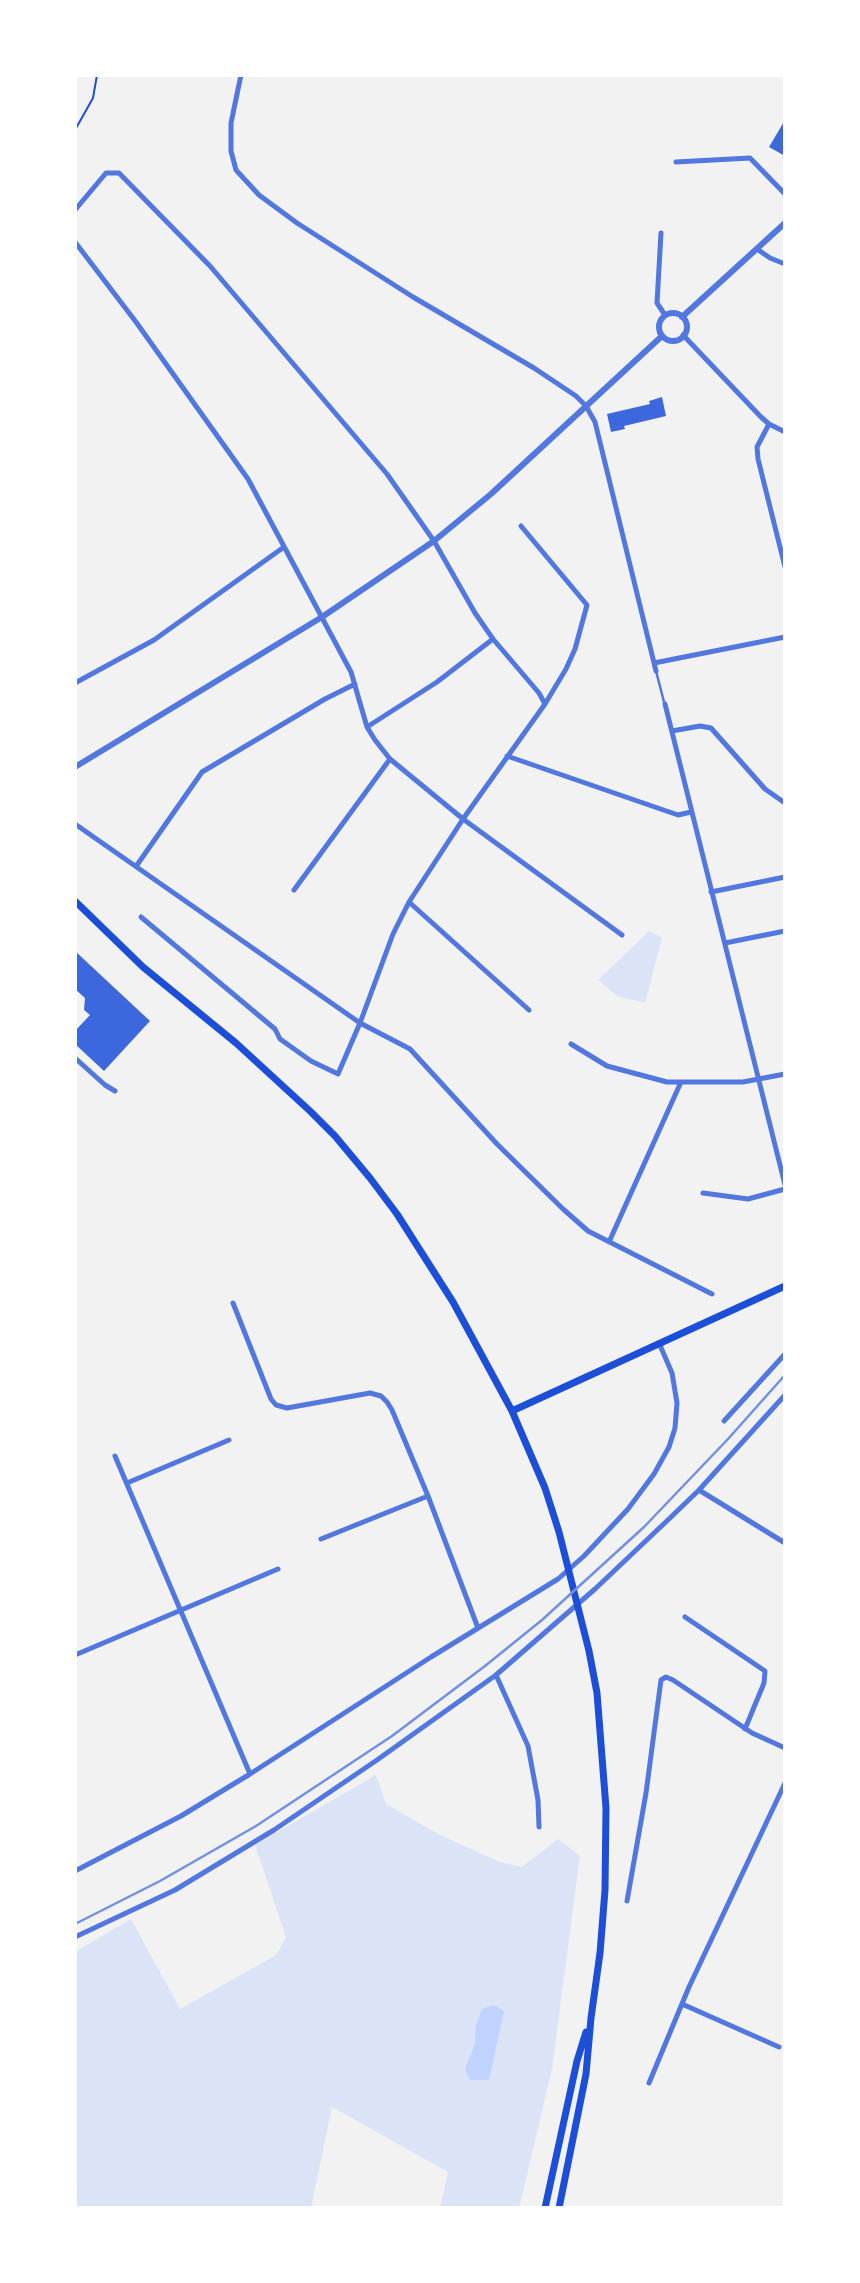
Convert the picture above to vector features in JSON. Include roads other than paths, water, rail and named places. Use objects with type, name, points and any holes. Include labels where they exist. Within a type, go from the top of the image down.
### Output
[{"type":"main road","points":[[75,901],[143,967],[236,1042],[335,1136],[397,1214],[453,1302],[512,1411],[545,1488],[582,1619],[597,1693],[606,1808],[605,1889],[586,2074],[559,2208]]},
{"type":"main road","points":[[512,1411],[785,1286]]},
{"type":"main road","points":[[545,2208],[577,2061],[591,2018]]},
{"type":"street","points":[[241,75],[231,123],[231,150],[236,170],[259,195],[297,223],[402,290],[534,368],[576,396],[586,406],[595,422],[656,671]]},
{"type":"street","points":[[676,162],[750,158],[785,194]]},
{"type":"street","points":[[75,210],[102,177],[112,171],[124,176],[210,266],[387,474],[434,541],[475,613],[545,704]]},
{"type":"street","points":[[682,317],[785,223]]},
{"type":"street","points":[[660,233],[657,303],[664,316]]},
{"type":"street","points":[[75,242],[238,463],[351,672],[367,727],[390,759],[463,819],[622,934]]},
{"type":"street","points":[[757,249],[785,264]]},
{"type":"street","points":[[672,313],[682,317],[686,328],[683,335],[675,340],[662,336],[659,327],[664,316],[672,313]]},
{"type":"street","points":[[683,335],[769,424],[783,431],[785,422]]},
{"type":"street","points":[[75,767],[323,617],[434,541],[491,494],[662,336]]},
{"type":"street","points":[[769,424],[757,447],[758,459],[785,567]]},
{"type":"street","points":[[141,917],[275,1029],[280,1039],[312,1061],[338,1074],[393,934],[409,902],[463,819],[545,704],[570,659],[587,605],[521,526]]},
{"type":"street","points":[[75,683],[154,640],[284,547]]},
{"type":"street","points":[[654,663],[785,636]]},
{"type":"street","points":[[367,727],[437,682],[493,639]]},
{"type":"street","points":[[137,865],[202,772],[355,684]]},
{"type":"street","points":[[665,704],[783,1169],[785,1187],[748,1199],[703,1194]]},
{"type":"street","points":[[672,731],[700,726],[710,728],[765,789],[785,803]]},
{"type":"street","points":[[507,756],[678,815],[691,812]]},
{"type":"street","points":[[294,890],[390,759]]},
{"type":"street","points":[[75,824],[360,1023],[410,1049],[497,1143],[588,1231],[712,1294]]},
{"type":"street","points":[[712,892],[785,877]]},
{"type":"street","points":[[409,902],[529,1010]]},
{"type":"street","points":[[725,943],[785,931]]},
{"type":"street","points":[[571,1044],[607,1066],[667,1082],[759,1080],[785,1074]]},
{"type":"street","points":[[75,1058],[104,1085],[116,1091]]},
{"type":"street","points":[[609,1242],[681,1082]]},
{"type":"street","points":[[233,1303],[271,1399],[276,1405],[287,1408],[370,1393],[381,1396],[392,1410],[478,1628]]},
{"type":"street","points":[[75,1871],[181,1816],[250,1774],[558,1579],[584,1556],[628,1509],[654,1474],[669,1447],[675,1428],[677,1403],[672,1373],[659,1343]]},
{"type":"street","points":[[724,1422],[785,1354]]},
{"type":"street","points":[[75,1937],[175,1890],[274,1830],[496,1675],[595,1588],[699,1490],[785,1395]]},
{"type":"street","points":[[127,1483],[229,1440]]},
{"type":"street","points":[[115,1455],[250,1774]]},
{"type":"street","points":[[699,1490],[785,1543]]},
{"type":"street","points":[[321,1539],[428,1496]]},
{"type":"street","points":[[75,1655],[278,1569]]},
{"type":"street","points":[[685,1616],[765,1671],[764,1683],[745,1729]]},
{"type":"street","points":[[496,1675],[528,1746],[538,1800],[539,1827]]},
{"type":"street","points":[[627,1901],[646,1793],[661,1680],[666,1677],[673,1680],[745,1729],[785,1748]]},
{"type":"street","points":[[649,2083],[682,2004],[785,1783]]},
{"type":"street","points":[[682,2004],[779,2048]]},
{"type":"lane","points":[[656,671],[665,704]]},
{"type":"water","points":[[494,2005],[504,2011],[489,2080],[470,2080],[465,2069],[475,2044],[476,2025],[482,2009]]},
{"type":"railway","points":[[75,1924],[160,1881],[256,1826],[392,1736],[485,1666],[542,1620],[644,1527],[785,1375]]}]
